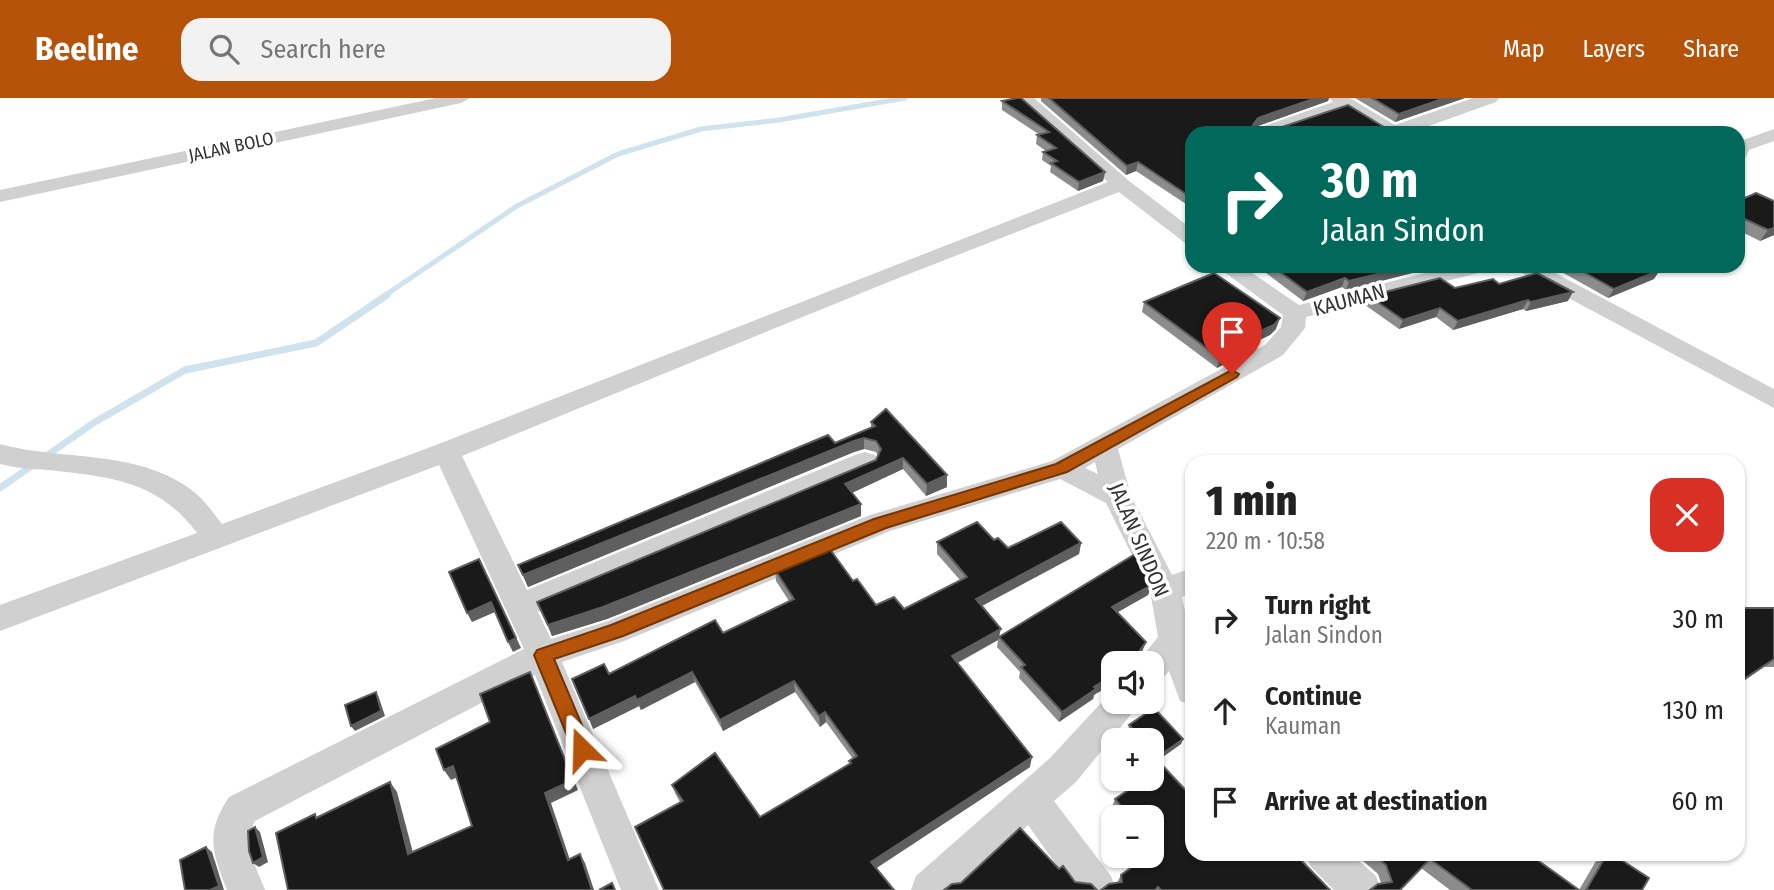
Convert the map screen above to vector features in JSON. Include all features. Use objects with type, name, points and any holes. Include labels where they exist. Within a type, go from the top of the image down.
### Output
[{"type":"street","name":"JALAN BOLO","points":[[0,196],[461,98]]},
{"type":"street","points":[[1413,126],[1490,98]]},
{"type":"street","points":[[1032,99],[1121,184],[1185,234]]},
{"type":"street","points":[[1280,126],[1343,101],[1383,126]]},
{"type":"street","points":[[1745,146],[1774,135]]},
{"type":"street","points":[[0,618],[446,452],[883,276],[1121,184]]},
{"type":"street","points":[[1237,273],[1295,313]]},
{"type":"street","name":"KAUMAN","points":[[1062,468],[1274,350],[1293,328],[1295,313],[1451,273]]},
{"type":"street","points":[[1539,273],[1774,400]]},
{"type":"street","name":"JALAN SINDON","points":[[1104,446],[1117,496],[1178,586],[1175,640],[1185,670]]},
{"type":"street","points":[[446,452],[543,655],[640,890]]},
{"type":"street","points":[[9,455],[121,470],[170,489],[187,502],[217,538]]},
{"type":"street","points":[[519,607],[865,461]]},
{"type":"street","points":[[246,890],[231,849],[230,834],[233,821],[242,810],[543,655],[605,635],[880,523],[1062,468],[1117,496]]},
{"type":"street","points":[[1164,653],[1175,640]]},
{"type":"street","points":[[930,890],[1063,770],[1111,714]]},
{"type":"street","points":[[1031,799],[1097,890]]},
{"type":"street","points":[[1331,861],[1362,890]]},
{"type":"building","points":[[1021,98],[1105,172],[1079,182],[1051,163],[1057,161],[1043,152],[1056,148],[1037,135],[1049,132],[1002,101]]},
{"type":"building","points":[[1049,98],[1316,98],[1258,118],[1254,126],[1185,126],[1185,193],[1138,162],[1127,166]]},
{"type":"building","points":[[1372,98],[1445,98],[1399,114]]},
{"type":"building","points":[[1348,105],[1382,126],[1285,126]]},
{"type":"building","points":[[1756,193],[1774,201],[1774,228],[1768,230],[1745,219],[1745,198]]},
{"type":"building","points":[[1214,273],[1280,318],[1274,325],[1253,334],[1258,338],[1220,358],[1144,302]]},
{"type":"building","points":[[1281,273],[1382,273],[1349,281],[1345,278],[1307,292]]},
{"type":"building","points":[[1537,273],[1573,292],[1531,302],[1528,300],[1458,321],[1440,308],[1403,320],[1369,296],[1440,278],[1455,288],[1493,279],[1499,284]]},
{"type":"building","points":[[1585,273],[1653,273],[1614,289]]},
{"type":"building","points":[[886,409],[947,475],[927,484],[903,458],[845,484],[861,504],[603,607],[548,625],[537,602],[876,460],[881,449],[876,441],[864,438],[854,441],[523,575],[518,565],[828,435],[835,443],[875,426],[871,422]]},
{"type":"building","points":[[977,522],[994,540],[998,538],[1008,548],[1061,522],[1081,543],[976,599],[1001,629],[952,656],[1032,757],[871,862],[894,890],[664,890],[635,827],[683,801],[672,785],[715,753],[760,817],[851,763],[849,761],[857,756],[825,712],[819,716],[794,681],[720,720],[692,672],[637,700],[635,696],[589,719],[572,679],[604,664],[609,674],[715,620],[723,633],[794,599],[775,570],[829,548],[853,581],[857,579],[876,605],[894,597],[904,609],[967,577],[937,542]]},
{"type":"building","points":[[1137,553],[1152,585],[1112,607],[1146,642],[1139,651],[1101,651],[1101,683],[1094,687],[1096,689],[1062,712],[1021,667],[1025,665],[999,637]]},
{"type":"building","points":[[479,559],[516,638],[508,642],[491,602],[467,613],[449,572]]},
{"type":"building","points":[[1745,608],[1774,608],[1774,659],[1745,678]]},
{"type":"building","points":[[530,672],[573,780],[545,793],[568,860],[580,854],[592,890],[288,890],[276,833],[315,814],[316,818],[390,782],[408,854],[472,826],[453,766],[444,770],[436,749],[490,722],[480,694]]},
{"type":"building","points":[[376,692],[381,711],[351,726],[345,705]]},
{"type":"building","points":[[1145,714],[1160,714],[1183,739],[1164,752],[1164,728],[1132,728],[1129,725]]},
{"type":"building","points":[[1164,767],[1185,790],[1185,861],[1302,861],[1330,890],[1161,890],[1158,887],[1155,890],[1101,890],[1109,884],[1122,882],[1121,875],[1131,868],[1164,868],[1164,805],[1120,805],[1115,799],[1127,791],[1164,791]]},
{"type":"building","points":[[255,827],[263,857],[253,863],[248,831]]},
{"type":"building","points":[[1020,828],[1059,869],[1063,866],[1075,882],[1091,884],[1097,890],[944,890],[952,884],[961,883]]},
{"type":"building","points":[[206,847],[219,886],[210,890],[185,890],[180,860]]},
{"type":"building","points":[[1382,861],[1428,861],[1400,890],[1370,890],[1378,884],[1392,882],[1386,865]]},
{"type":"building","points":[[1433,861],[1539,861],[1579,890],[1472,890]]},
{"type":"building","points":[[1603,861],[1623,861],[1649,878],[1642,890],[1586,890]]},
{"type":"building","points":[[612,883],[615,890],[599,890]]},
{"type":"waterway","points":[[384,296],[517,206],[618,154],[701,129],[779,120],[905,98]]},
{"type":"waterway","points":[[0,488],[95,422],[185,370],[316,343],[387,295]]},
{"type":"route","points":[[582,749],[543,655],[616,631],[880,523],[1062,468],[1232,374]]}]
